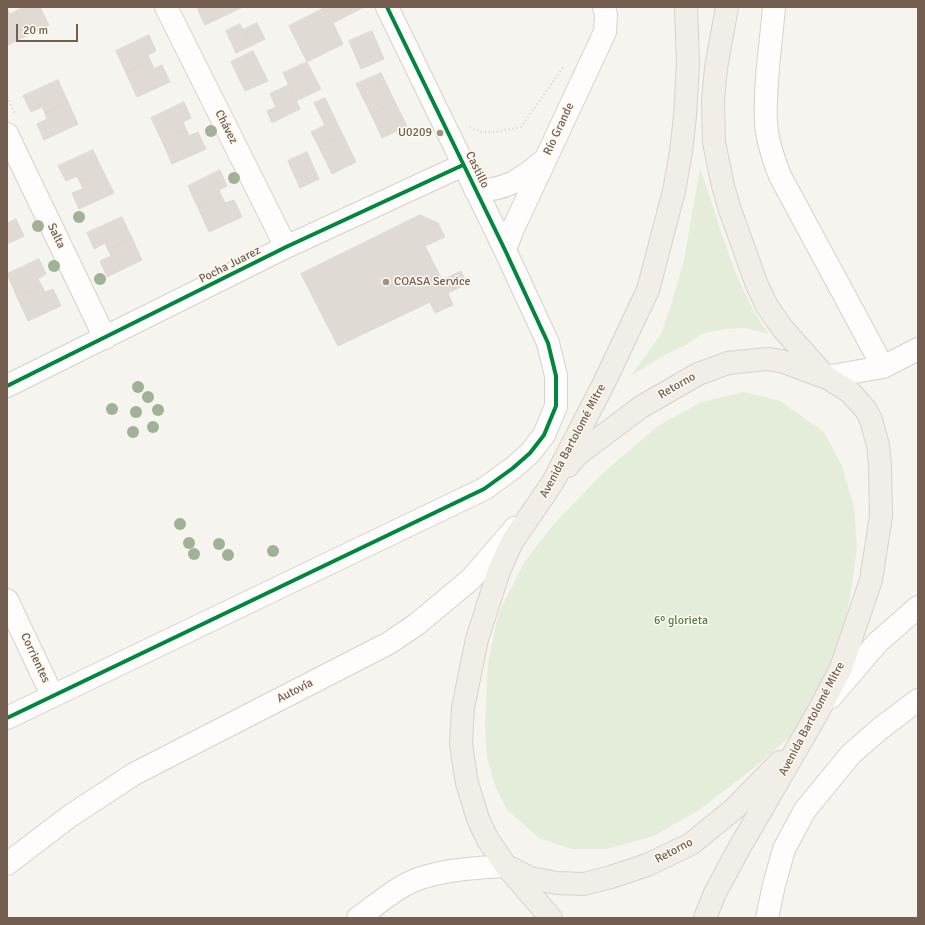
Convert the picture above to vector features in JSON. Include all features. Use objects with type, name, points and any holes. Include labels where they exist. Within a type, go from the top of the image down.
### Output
[{"type":"main road","name":"Avenida Bartolomé Mitre","points":[[551,918],[506,866],[488,840],[478,819],[467,783],[462,743],[463,708],[476,639],[499,571],[512,542],[553,482],[604,383],[648,290],[674,191],[686,116],[688,64],[686,7]]},
{"type":"main road","name":"Avenida Bartolomé Mitre","points":[[706,918],[715,893],[737,852],[818,712],[841,668],[870,580],[882,516],[878,445],[871,420],[866,410],[850,392],[826,377],[783,329],[767,306],[757,285],[730,210],[723,186],[714,142],[713,100],[716,68],[728,7]]},
{"type":"main road","name":"Retorno","points":[[553,482],[577,455],[640,407],[698,374],[728,363],[767,359],[781,361],[826,377]]},
{"type":"main road","name":"Retorno","points":[[506,866],[530,878],[557,883],[584,884],[648,865],[691,844],[735,808],[781,761],[818,712]]},
{"type":"street","name":"Chávez","points":[[166,7],[286,248]]},
{"type":"street","name":"Castillo","points":[[7,718],[52,695],[484,489],[513,468],[530,453],[544,435],[556,406],[556,376],[548,343],[505,250],[387,7]]},
{"type":"street","name":"Río Grande","points":[[505,250],[512,231],[605,32],[606,16],[604,7]]},
{"type":"street","points":[[774,7],[766,100],[766,124],[770,150],[780,176],[883,367]]},
{"type":"street","name":"Salta","points":[[12,126],[105,338]]},
{"type":"street","points":[[475,190],[490,190],[521,179],[545,160]]},
{"type":"street","name":"Pocha Juarez","points":[[7,386],[286,248],[463,165]]},
{"type":"street","points":[[826,377],[883,367],[918,349]]},
{"type":"street","name":"Autovía","points":[[7,864],[70,816],[134,774],[370,653],[390,642],[416,624],[471,579],[553,482]]},
{"type":"street","name":"Corrientes","points":[[7,600],[52,695]]},
{"type":"street","points":[[818,712],[877,643],[918,607]]},
{"type":"street","points":[[767,918],[784,849],[804,810],[851,754],[881,728],[918,700]]},
{"type":"street","points":[[7,844],[70,816]]},
{"type":"street","points":[[358,918],[399,889],[417,880],[441,872],[506,866]]},
{"type":"path","points":[[467,126],[482,132],[496,132],[521,127],[565,65]]},
{"type":"path","points":[[7,97],[12,126]]},
{"type":"green space","points":[[700,168],[737,275],[746,296],[769,334],[745,328],[724,329],[701,334],[686,345],[662,356],[630,377],[661,334],[671,305],[684,260]]},
{"type":"green space","name":"6º glorieta","points":[[744,392],[780,401],[824,432],[842,466],[854,507],[857,547],[850,598],[841,645],[800,728],[755,767],[702,808],[654,836],[607,849],[572,849],[539,838],[507,810],[496,788],[487,758],[485,724],[488,663],[499,612],[525,561],[553,525],[604,472],[658,426],[701,402]]},
{"type":"building","points":[[7,7],[10,14],[16,11],[28,35],[8,45]]},
{"type":"building","points":[[22,7],[40,7],[49,25],[28,35],[16,11]]},
{"type":"building","points":[[197,7],[243,7],[205,25]]},
{"type":"building","points":[[326,7],[364,7],[333,23],[343,44],[307,62],[289,26]]},
{"type":"building","points":[[257,23],[265,39],[251,46],[243,30]]},
{"type":"building","points":[[240,24],[251,46],[236,53],[226,31]]},
{"type":"building","points":[[372,31],[384,59],[361,69],[349,41]]},
{"type":"building","points":[[149,35],[156,51],[148,55],[151,62],[126,73],[116,51]]},
{"type":"building","points":[[253,51],[268,81],[245,91],[231,62]]},
{"type":"building","points":[[151,62],[154,69],[162,65],[170,82],[137,97],[126,73]]},
{"type":"building","points":[[307,62],[321,89],[296,101],[283,73]]},
{"type":"building","points":[[381,73],[385,81],[360,92],[356,84]]},
{"type":"building","points":[[58,80],[68,102],[45,113],[42,107],[31,112],[23,96]]},
{"type":"building","points":[[385,81],[395,102],[371,114],[360,92]]},
{"type":"building","points":[[289,85],[300,109],[272,123],[267,111],[276,107],[270,94]]},
{"type":"building","points":[[325,98],[343,135],[319,147],[311,132],[325,125],[314,103]]},
{"type":"building","points":[[68,102],[78,124],[44,140],[37,124],[47,119],[45,113]]},
{"type":"building","points":[[184,102],[191,118],[183,122],[186,129],[162,141],[151,118]]},
{"type":"building","points":[[395,102],[407,126],[382,138],[371,114]]},
{"type":"building","points":[[186,129],[189,136],[198,132],[206,149],[172,164],[162,141]]},
{"type":"building","points":[[343,135],[356,162],[332,174],[319,147]]},
{"type":"building","points":[[93,150],[103,171],[80,182],[77,176],[66,181],[58,166]]},
{"type":"building","points":[[307,152],[319,179],[300,188],[288,161]]},
{"type":"building","points":[[220,170],[227,186],[219,190],[222,197],[198,208],[188,186]]},
{"type":"building","points":[[103,171],[114,193],[79,209],[72,193],[83,189],[80,182]]},
{"type":"building","points":[[222,197],[225,203],[234,200],[242,217],[209,232],[198,208]]},
{"type":"building","name":"COASA Service","points":[[420,215],[438,223],[445,237],[425,246],[442,280],[461,271],[467,284],[448,293],[453,305],[435,313],[430,302],[338,346],[301,274]]},
{"type":"building","points":[[122,217],[132,238],[108,250],[105,243],[94,249],[87,233]]},
{"type":"building","points":[[16,219],[24,236],[7,244],[7,223]]},
{"type":"building","points":[[132,238],[142,260],[107,277],[100,261],[111,256],[108,250]]},
{"type":"building","points":[[39,259],[46,274],[38,279],[42,286],[17,297],[7,274]]},
{"type":"building","points":[[42,286],[45,292],[53,289],[61,306],[28,321],[17,297]]},
{"type":"cycle path","points":[[7,718],[484,489],[513,468],[530,453],[544,435],[556,406],[556,376],[548,343],[505,250],[387,7]]},
{"type":"cycle path","points":[[7,386],[286,247],[463,165]]},
{"type":"place","name":"U0209","points":[[440,133]]},
{"type":"place","name":"COASA Service","points":[[386,282]]}]
